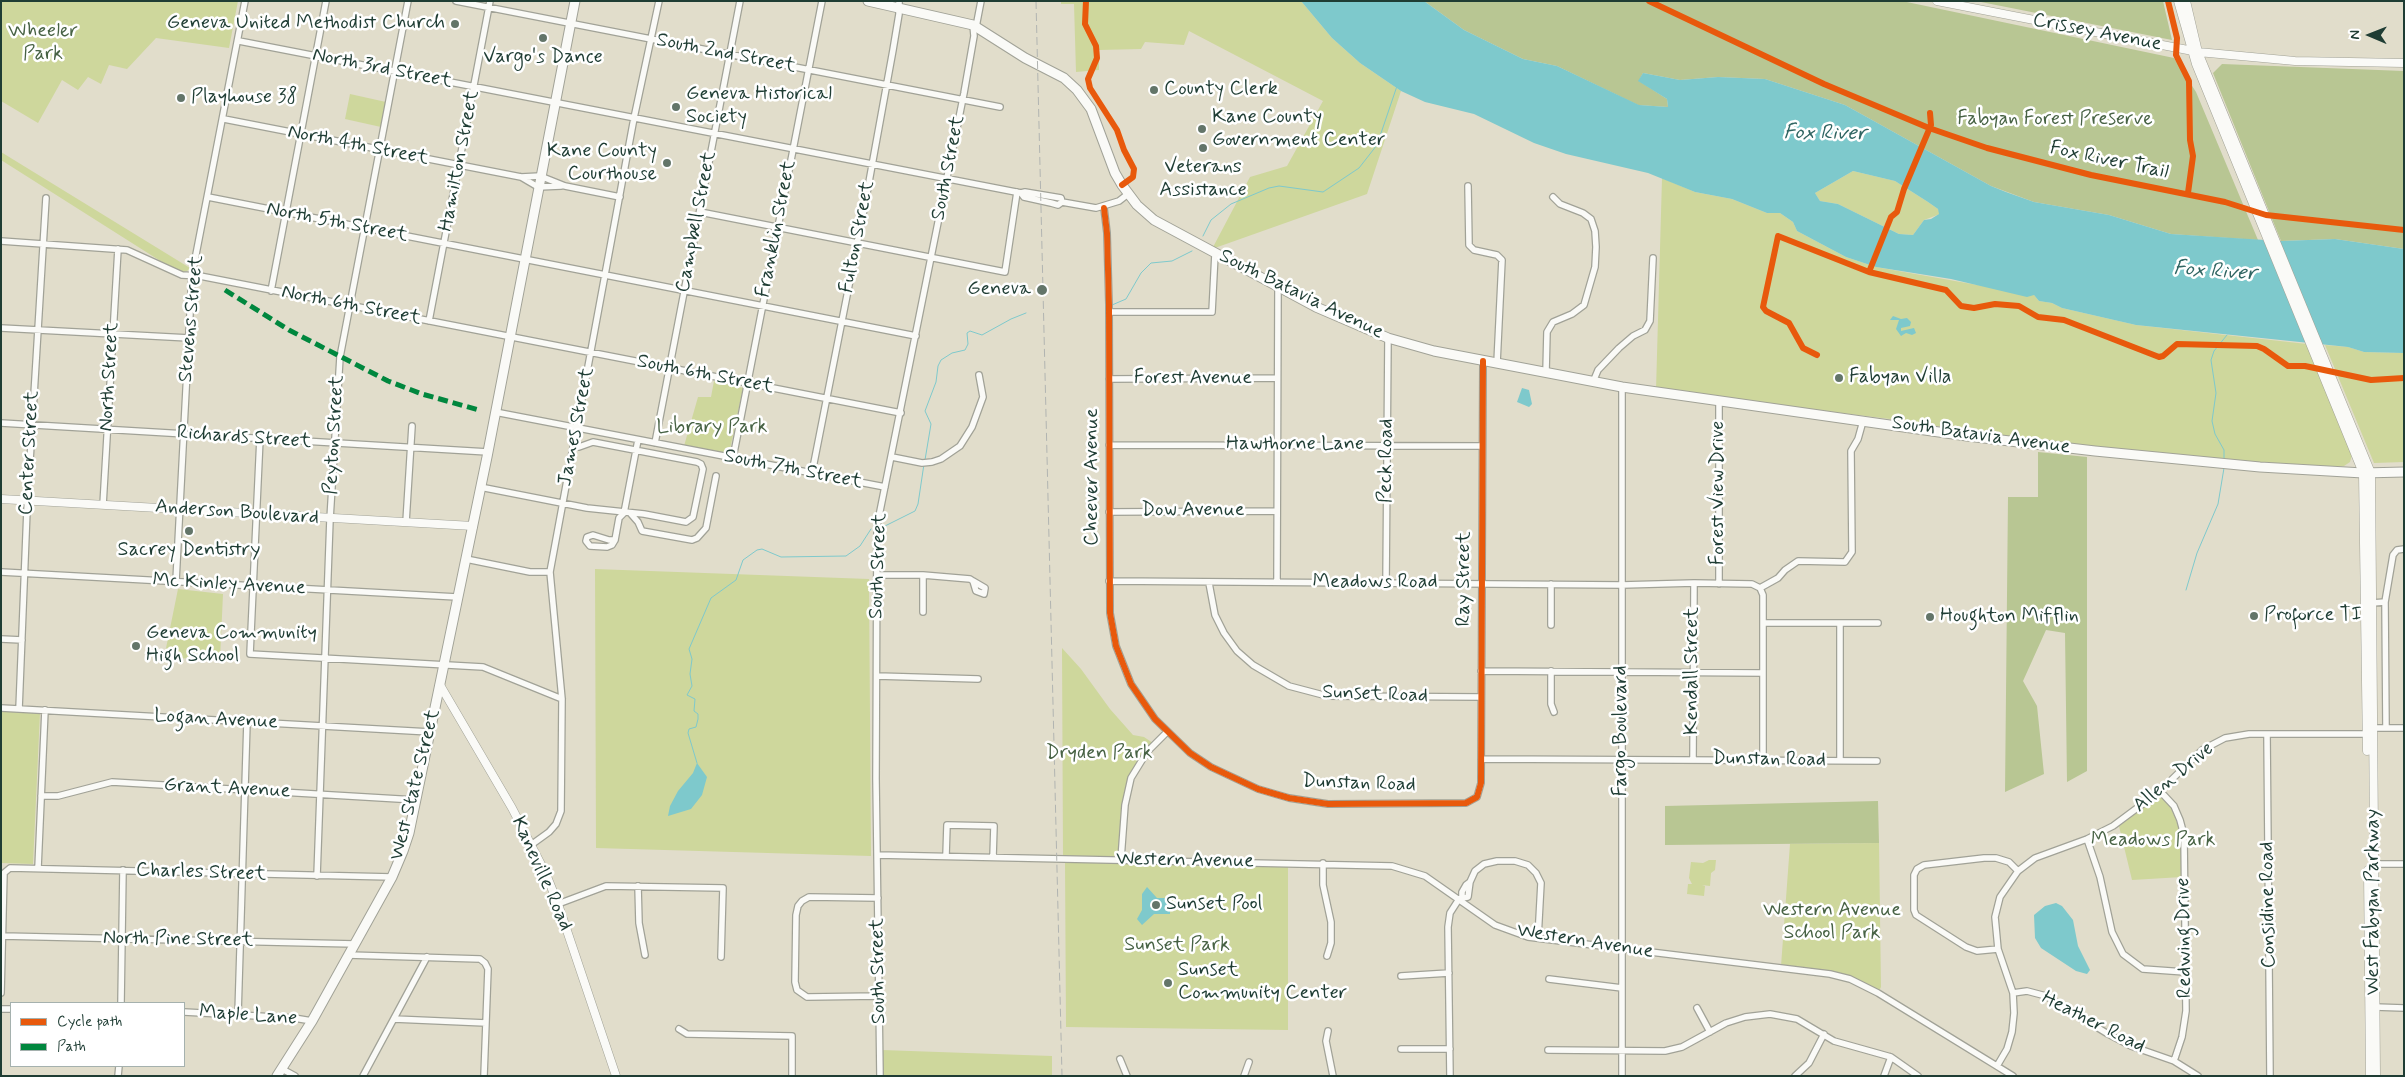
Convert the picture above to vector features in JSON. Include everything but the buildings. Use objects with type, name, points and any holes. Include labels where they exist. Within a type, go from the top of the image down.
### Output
[{"type":"main road","name":"West State Street","points":[[280,1072],[312,1021],[404,852],[488,452],[575,1]]},
{"type":"main road","points":[[868,1],[899,4],[976,29]]},
{"type":"main road","name":"Crissey Avenue","points":[[1937,1],[2195,52],[2295,61],[2404,63]]},
{"type":"main road","points":[[2178,1],[2195,52],[2224,126],[2367,473],[2372,604],[2370,732]]},
{"type":"main road","points":[[2186,1],[2195,52]]},
{"type":"main road","name":"South Batavia Avenue","points":[[976,29],[1064,78],[1073,86],[1091,109],[1115,173],[1128,194],[1154,220],[1278,287],[1336,316],[1388,338],[1483,361],[1593,382],[1719,402],[1863,421],[2094,451],[2224,464],[2367,473],[2404,472]]},
{"type":"main road","points":[[2367,473],[2370,732]]},
{"type":"main road","name":"Anderson Boulevard","points":[[1,499],[473,526]]},
{"type":"main road","name":"Kaneville Road","points":[[440,685],[531,844],[558,904],[616,1076]]},
{"type":"main road","name":"West Fabyan Parkway","points":[[2370,732],[2376,1076]]},
{"type":"main road","name":"West Fabyan Parkway","points":[[2370,732],[2370,1076]]},
{"type":"street","name":"Stevens Street","points":[[176,581],[192,275],[224,119],[245,1]]},
{"type":"street","points":[[271,291],[326,1]]},
{"type":"street","name":"Peyton Street","points":[[317,876],[330,519],[340,358],[408,1]]},
{"type":"street","name":"South 2nd Street","points":[[456,1],[490,4],[570,24],[1000,107]]},
{"type":"street","name":"James Street","points":[[531,844],[549,832],[556,824],[561,811],[562,699],[550,572],[634,118],[659,1]]},
{"type":"street","name":"Campbell Street","points":[[655,443],[740,1]]},
{"type":"street","name":"Franklin Street","points":[[733,458],[822,1]]},
{"type":"street","name":"South Street","points":[[880,1076],[877,855],[877,526],[981,1]]},
{"type":"street","name":"Hamilton Street","points":[[429,322],[490,4]]},
{"type":"street","name":"Fulton Street","points":[[812,473],[872,164],[899,4]]},
{"type":"street","name":"North 3rd Street","points":[[239,40],[1019,193],[1024,197],[1058,205],[1062,202],[1091,208],[1104,208]]},
{"type":"street","name":"North 4th Street","points":[[224,119],[459,166],[521,177],[540,176]]},
{"type":"street","points":[[540,176],[565,186],[620,197]]},
{"type":"street","name":"North 4th Street","points":[[521,177],[538,187]]},
{"type":"street","points":[[538,187],[565,186]]},
{"type":"street","points":[[1468,186],[1470,246],[1497,255],[1502,260],[1496,363]]},
{"type":"street","points":[[700,212],[1005,272],[1019,193]]},
{"type":"street","points":[[1104,208],[1119,201],[1128,194]]},
{"type":"street","name":"North 5th Street","points":[[208,197],[916,336]]},
{"type":"street","name":"Center Street","points":[[19,709],[27,500],[46,198]]},
{"type":"street","points":[[1546,372],[1547,332],[1553,322],[1572,314],[1584,304],[1595,267],[1596,247],[1591,219],[1583,213],[1560,204],[1553,198]]},
{"type":"street","name":"Cheever Avenue","points":[[1104,208],[1107,234],[1109,312],[1109,581],[1112,630],[1122,665],[1141,701],[1167,732]]},
{"type":"street","name":"North 6th Street","points":[[1,241],[127,250],[179,274],[509,336]]},
{"type":"street","name":"North Street","points":[[103,505],[118,249]]},
{"type":"street","points":[[1109,312],[1212,312],[1215,254]]},
{"type":"street","points":[[1593,382],[1598,370],[1633,336],[1645,330],[1650,321],[1652,258]]},
{"type":"street","points":[[1277,582],[1278,287]]},
{"type":"street","points":[[1,328],[189,338]]},
{"type":"street","name":"South 6th Street","points":[[509,336],[901,412]]},
{"type":"street","name":"Peck Road","points":[[1386,584],[1388,338]]},
{"type":"street","name":"Ray Street","points":[[1477,796],[1481,783],[1483,361]]},
{"type":"street","points":[[892,457],[922,463],[937,461],[960,446],[972,427],[983,397],[979,375]]},
{"type":"street","name":"Forest Avenue","points":[[1109,379],[1277,378]]},
{"type":"street","name":"Fargo Boulevard","points":[[1622,387],[1622,1076]]},
{"type":"street","name":"Forest View Drive","points":[[1719,402],[1719,584]]},
{"type":"street","name":"South 7th Street","points":[[495,412],[885,488]]},
{"type":"street","points":[[1764,760],[1763,595],[1760,588],[1778,578],[1785,570],[1798,561],[1845,562],[1852,552],[1851,451],[1858,440],[1863,421]]},
{"type":"street","name":"Richards Street","points":[[1,423],[488,452]]},
{"type":"street","points":[[406,522],[412,426]]},
{"type":"street","points":[[260,438],[250,654],[483,667],[562,699]]},
{"type":"street","points":[[615,540],[619,518],[624,513],[638,440]]},
{"type":"street","points":[[480,487],[624,513],[690,521],[702,470],[701,464],[698,462],[593,442],[573,447]]},
{"type":"street","name":"Hawthorne Lane","points":[[1109,445],[1482,446]]},
{"type":"street","points":[[631,514],[638,522],[642,531],[692,540],[697,538],[706,528],[716,476]]},
{"type":"street","name":"Dow Avenue","points":[[1109,512],[1276,511]]},
{"type":"street","points":[[2386,728],[2385,602],[2393,555],[2397,550],[2404,549]]},
{"type":"street","points":[[466,559],[530,572],[550,572]]},
{"type":"street","name":"Mc Kinley Avenue","points":[[1,572],[457,597]]},
{"type":"street","points":[[877,575],[923,575],[973,581],[985,588]]},
{"type":"street","points":[[923,575],[924,612]]},
{"type":"street","name":"Meadows Road","points":[[1109,581],[1622,585],[1694,583],[1752,584],[1760,588]]},
{"type":"street","name":"Sunset Road","points":[[1209,583],[1216,616],[1224,634],[1237,651],[1253,665],[1288,686],[1327,696],[1481,697]]},
{"type":"street","name":"Kendall Street","points":[[1693,759],[1694,583]]},
{"type":"street","points":[[1551,584],[1551,625]]},
{"type":"street","points":[[2372,604],[2385,602]]},
{"type":"street","points":[[1840,623],[1840,761]]},
{"type":"street","points":[[1763,624],[1878,623]]},
{"type":"street","points":[[1,639],[22,640]]},
{"type":"street","points":[[1481,671],[1763,673]]},
{"type":"street","points":[[1551,671],[1551,704],[1554,712]]},
{"type":"street","points":[[877,676],[978,678]]},
{"type":"street","name":"Logan Avenue","points":[[1,708],[430,732]]},
{"type":"street","points":[[38,868],[45,710]]},
{"type":"street","points":[[238,1014],[247,722]]},
{"type":"street","name":"Allen Drive","points":[[1997,1066],[2007,1050],[2012,1032],[2014,1012],[2013,993],[1998,950],[1995,917],[2000,898],[2018,871],[2035,858],[2087,839],[2113,826],[2160,791],[2193,758],[2214,743],[2236,736],[2370,732],[2386,728],[2404,728]]},
{"type":"street","points":[[1121,859],[1124,805],[1131,778],[1147,752],[1167,732]]},
{"type":"street","name":"Dunstan Road","points":[[1167,732],[1190,753],[1211,767],[1258,788],[1289,798],[1328,804],[1466,803],[1477,796]]},
{"type":"street","name":"Considine Road","points":[[2267,734],[2270,1076]]},
{"type":"street","name":"Dunstan Road","points":[[1481,760],[1693,759],[1877,761]]},
{"type":"street","name":"Grant Avenue","points":[[41,796],[58,796],[112,782],[416,800]]},
{"type":"street","name":"Redwing Drive","points":[[2160,791],[2174,806],[2184,835],[2185,1024],[2174,1061]]},
{"type":"street","points":[[946,856],[947,825],[975,825],[994,826],[994,857]]},
{"type":"street","points":[[2087,839],[2100,877],[2112,932],[2123,954],[2143,969],[2185,972]]},
{"type":"street","name":"Western Avenue","points":[[877,855],[1382,865],[1411,871],[1440,885],[1495,925],[1511,932],[1538,938],[1830,974],[1850,980],[1878,993],[2013,1076]]},
{"type":"street","points":[[1998,950],[1977,951],[1966,947],[1916,915],[1914,910],[1914,875],[1917,868],[1924,865],[1984,858],[1996,858],[2008,862],[2018,871]]},
{"type":"street","points":[[1470,882],[1475,871],[1484,864],[1497,861],[1515,861],[1528,865],[1536,873],[1541,883],[1538,938]]},
{"type":"street","points":[[1323,863],[1323,885],[1331,922],[1331,943],[1327,956]]},
{"type":"street","points":[[2373,864],[2404,864]]},
{"type":"street","name":"Charles Street","points":[[2,936],[4,873],[10,868],[392,877]]},
{"type":"street","points":[[121,1002],[123,870]]},
{"type":"street","points":[[558,904],[606,886],[723,888],[721,957]]},
{"type":"street","points":[[638,886],[639,923],[644,955]]},
{"type":"street","points":[[878,898],[809,897],[802,900],[796,915],[795,982],[797,990],[807,996],[879,996]]},
{"type":"street","points":[[1450,1076],[1448,927],[1450,913],[1459,899]]},
{"type":"street","points":[[1,993],[2,936]]},
{"type":"street","name":"North Pine Street","points":[[2,936],[355,944]]},
{"type":"street","points":[[348,955],[480,960],[485,963],[488,969],[484,1076]]},
{"type":"street","points":[[363,1076],[426,957]]},
{"type":"street","points":[[1401,976],[1449,973]]},
{"type":"street","points":[[1549,979],[1622,988]]},
{"type":"street","name":"Heather Road","points":[[2013,993],[2026,992],[2046,996],[2131,1046],[2174,1061],[2196,1075]]},
{"type":"street","points":[[2375,1007],[2404,1008]]},
{"type":"street","points":[[1697,1008],[1710,1032]]},
{"type":"street","name":"Maple Lane","points":[[185,1012],[238,1014],[312,1021]]},
{"type":"street","points":[[1548,1050],[1665,1051],[1682,1047],[1726,1023],[1745,1017],[1770,1014],[1797,1019],[1846,1046],[1891,1057],[1918,1076]]},
{"type":"street","points":[[394,1019],[486,1023]]},
{"type":"street","points":[[679,1029],[688,1034],[791,1036],[792,1076]]},
{"type":"street","points":[[1328,1031],[1326,1041],[1333,1076]]},
{"type":"street","points":[[1794,1076],[1809,1063],[1824,1034]]},
{"type":"street","points":[[1401,1049],[1450,1050]]},
{"type":"street","points":[[1884,1076],[1891,1057]]},
{"type":"street","points":[[1120,1059],[1127,1076]]},
{"type":"street","points":[[1244,1076],[1249,1062]]},
{"type":"street","points":[[280,1072],[295,1076]]},
{"type":"green space","name":"Wheeler Park","points":[[1,1],[238,1],[229,48],[156,38],[127,69],[109,65],[101,84],[88,77],[78,90],[62,80],[38,123],[1,101]]},
{"type":"green space","points":[[1061,1],[1301,1],[1332,38],[1360,63],[1401,91],[1367,194],[1212,249],[1250,177],[1287,166],[1323,101],[1189,31],[1184,45],[1145,42],[1141,49],[1099,50],[1099,70],[1076,72],[1074,4],[1061,4]]},
{"type":"green space","name":"Fabyan Forest Preserve","points":[[1424,1],[1902,1],[2174,58],[2196,92],[2258,240],[2171,234],[2109,215],[2034,202],[1991,186],[1845,105],[1765,79],[1718,77],[1680,80],[1643,73],[1639,81],[1667,99],[1668,107],[1638,105],[1557,66],[1523,59],[1464,30]]},
{"type":"green space","points":[[1976,1],[2163,1],[2172,40]]},
{"type":"green space","points":[[2222,64],[2404,71],[2404,249],[2335,239],[2281,241],[2213,73]]},
{"type":"green space","points":[[350,94],[386,102],[381,127],[345,119]]},
{"type":"green space","points":[[1,152],[190,268],[189,270],[184,272],[173,269],[1,160]]},
{"type":"green space","points":[[1853,171],[1895,181],[1938,209],[1940,214],[1924,220],[1913,235],[1899,234],[1838,204],[1820,201],[1815,193]]},
{"type":"green space","points":[[1662,178],[1695,192],[1732,199],[1767,213],[1780,213],[1793,222],[1797,231],[1846,257],[1876,267],[2034,295],[2039,301],[2052,303],[2062,308],[2136,325],[2307,344],[2352,455],[2350,462],[2344,466],[2335,467],[2195,458],[2021,439],[1898,420],[1656,390]]},
{"type":"green space","points":[[2325,345],[2348,347],[2364,352],[2404,353],[2404,462],[2374,463]]},
{"type":"green space","name":"Library Park","points":[[714,381],[743,388],[729,454],[684,446],[698,397],[711,397]]},
{"type":"green space","points":[[2038,452],[2087,457],[2087,771],[2067,782],[2065,633],[2046,630],[2023,681],[2037,706],[2044,774],[2005,792],[2008,497],[2038,497]]},
{"type":"green space","points":[[595,569],[869,579],[871,856],[596,848]]},
{"type":"green space","points":[[178,589],[223,594],[220,659],[164,658]]},
{"type":"green space","name":"Dryden Park","points":[[1062,648],[1133,735],[1144,737],[1153,743],[1136,763],[1128,783],[1120,857],[1063,857]]},
{"type":"green space","points":[[1,710],[40,713],[33,864],[1,863]]},
{"type":"green space","name":"Meadows Park","points":[[2161,795],[2170,806],[2181,832],[2182,877],[2132,880],[2119,826]]},
{"type":"green space","points":[[1878,801],[1879,843],[1665,845],[1665,806]]},
{"type":"green space","name":"Western Avenue School Park","points":[[1879,843],[1881,987],[1879,991],[1852,978],[1781,966],[1790,844]]},
{"type":"green space","points":[[1709,860],[1716,860],[1715,870],[1711,873],[1710,886],[1702,885],[1705,886],[1704,896],[1687,894],[1688,884],[1692,884],[1689,878],[1691,862],[1703,863]]},
{"type":"green space","name":"Sunset Park","points":[[1065,862],[1288,865],[1288,1030],[1066,1027]]},
{"type":"green space","points":[[882,1050],[1052,1056],[1052,1076],[883,1076]]},
{"type":"water","name":"Fox River","points":[[1301,1],[1424,1],[1464,30],[1523,59],[1557,66],[1639,105],[1668,107],[1667,99],[1638,81],[1643,73],[1680,80],[1718,77],[1765,79],[1845,105],[1991,186],[2034,202],[2109,215],[2171,234],[2281,241],[2335,239],[2404,249],[2404,353],[2364,352],[2348,347],[2136,325],[2062,308],[2052,303],[2039,301],[2034,295],[2027,297],[1951,279],[1876,267],[1846,257],[1797,231],[1793,222],[1780,213],[1767,213],[1732,199],[1695,192],[1648,173],[1566,154],[1534,143],[1474,114],[1425,102],[1401,91],[1360,63],[1332,38]],"holes":[[[1853,171],[1895,181],[1938,209],[1939,214],[1931,219],[1924,220],[1913,235],[1899,234],[1838,204],[1820,201],[1815,193]]]},
{"type":"water","points":[[1893,316],[1901,319],[1907,318],[1911,322],[1910,326],[1901,328],[1901,331],[1914,328],[1916,333],[1912,335],[1906,333],[1901,336],[1896,329],[1899,320],[1890,320]]},
{"type":"water","points":[[1522,388],[1529,390],[1532,404],[1529,407],[1517,402]]},
{"type":"water","points":[[697,763],[707,777],[702,795],[691,809],[668,816],[670,806],[678,791],[693,773]]},
{"type":"water","name":"Sunset Pool","points":[[1147,887],[1157,898],[1170,898],[1170,914],[1154,914],[1142,925],[1137,919],[1142,910],[1142,894]]},
{"type":"water","points":[[2056,903],[2062,906],[2073,920],[2078,946],[2090,970],[2087,974],[2076,971],[2041,948],[2035,938],[2034,915],[2045,906]]},
{"type":"waterway","points":[[1203,236],[1211,220],[1231,204],[1269,188],[1279,186],[1323,192],[1359,168],[1377,145],[1397,86]]},
{"type":"waterway","points":[[1112,305],[1126,299],[1141,273],[1151,263],[1172,261],[1192,251]]},
{"type":"waterway","points":[[925,460],[931,424],[925,411],[936,382],[938,366],[941,360],[952,353],[965,350],[968,344],[967,333],[970,331],[982,335],[1026,313]]},
{"type":"waterway","points":[[2224,459],[2224,450],[2215,434],[2212,421],[2216,393],[2211,360],[2214,351],[2227,335]]},
{"type":"waterway","points":[[883,527],[915,511],[918,504],[924,464]]},
{"type":"waterway","points":[[2186,590],[2197,553],[2218,504],[2224,468]]},
{"type":"waterway","points":[[697,763],[688,733],[689,729],[696,727],[698,719],[698,714],[694,711],[695,699],[687,695],[692,686],[690,674],[692,659],[689,649],[711,598],[736,580],[743,560],[757,550],[762,549],[781,557],[846,556],[860,546],[871,529]]},
{"type":"railway","points":[[1036,1],[1062,1076]]},
{"type":"marked path","points":[[225,290],[289,330],[388,381],[422,394],[479,410]]},
{"type":"cycle path","points":[[1086,1],[1085,24],[1096,46],[1097,58],[1088,79],[1090,88],[1117,130],[1124,150],[1134,169],[1133,177],[1122,185]]},
{"type":"cycle path","name":"Fox River Trail","points":[[1649,1],[1824,84],[1929,128],[1987,148],[2091,175],[2225,202],[2266,215],[2404,230]]},
{"type":"cycle path","points":[[2168,1],[2177,38],[2176,55],[2189,81],[2190,140],[2193,156],[2188,193]]},
{"type":"cycle path","points":[[1869,272],[1891,217],[1897,212],[1904,189],[1931,125],[1930,113]]},
{"type":"cycle path","points":[[1104,208],[1107,233],[1109,305],[1110,613],[1116,646],[1131,684],[1155,719],[1190,753],[1211,767],[1258,789],[1289,798],[1328,804],[1466,803],[1477,797],[1481,783],[1483,361]]},
{"type":"cycle path","points":[[1817,355],[1803,348],[1789,323],[1766,311],[1763,307],[1778,236],[1869,272],[1946,290],[1961,306],[1974,308],[1995,304],[2019,306],[2038,317],[2064,320],[2159,357],[2163,356],[2177,344],[2257,346],[2288,366],[2305,366],[2371,380],[2404,378]]},
{"type":"place","name":"Geneva United Methodist Church","points":[[455,24]]},
{"type":"place","name":"Vargo's Dance","points":[[543,38]]},
{"type":"place","name":"County Clerk","points":[[1154,90]]},
{"type":"place","name":"Playhouse 38","points":[[181,98]]},
{"type":"place","name":"Geneva Historical Society","points":[[676,107]]},
{"type":"place","name":"Kane County Government Center","points":[[1202,129]]},
{"type":"place","name":"Veterans Assistance","points":[[1203,148]]},
{"type":"place","name":"Kane County Courthouse","points":[[667,163]]},
{"type":"place","name":"Geneva","points":[[1042,290]]},
{"type":"place","name":"Fabyan Villa","points":[[1839,378]]},
{"type":"place","name":"Sacrey Dentistry","points":[[189,531]]},
{"type":"place","name":"Proforce TI","points":[[2254,616]]},
{"type":"place","name":"Houghton Mifflin","points":[[1930,617]]},
{"type":"place","name":"Geneva Community High School","points":[[136,646]]},
{"type":"place","name":"Sunset Pool","points":[[1156,905]]},
{"type":"place","name":"Sunset Community Center","points":[[1168,983]]}]
